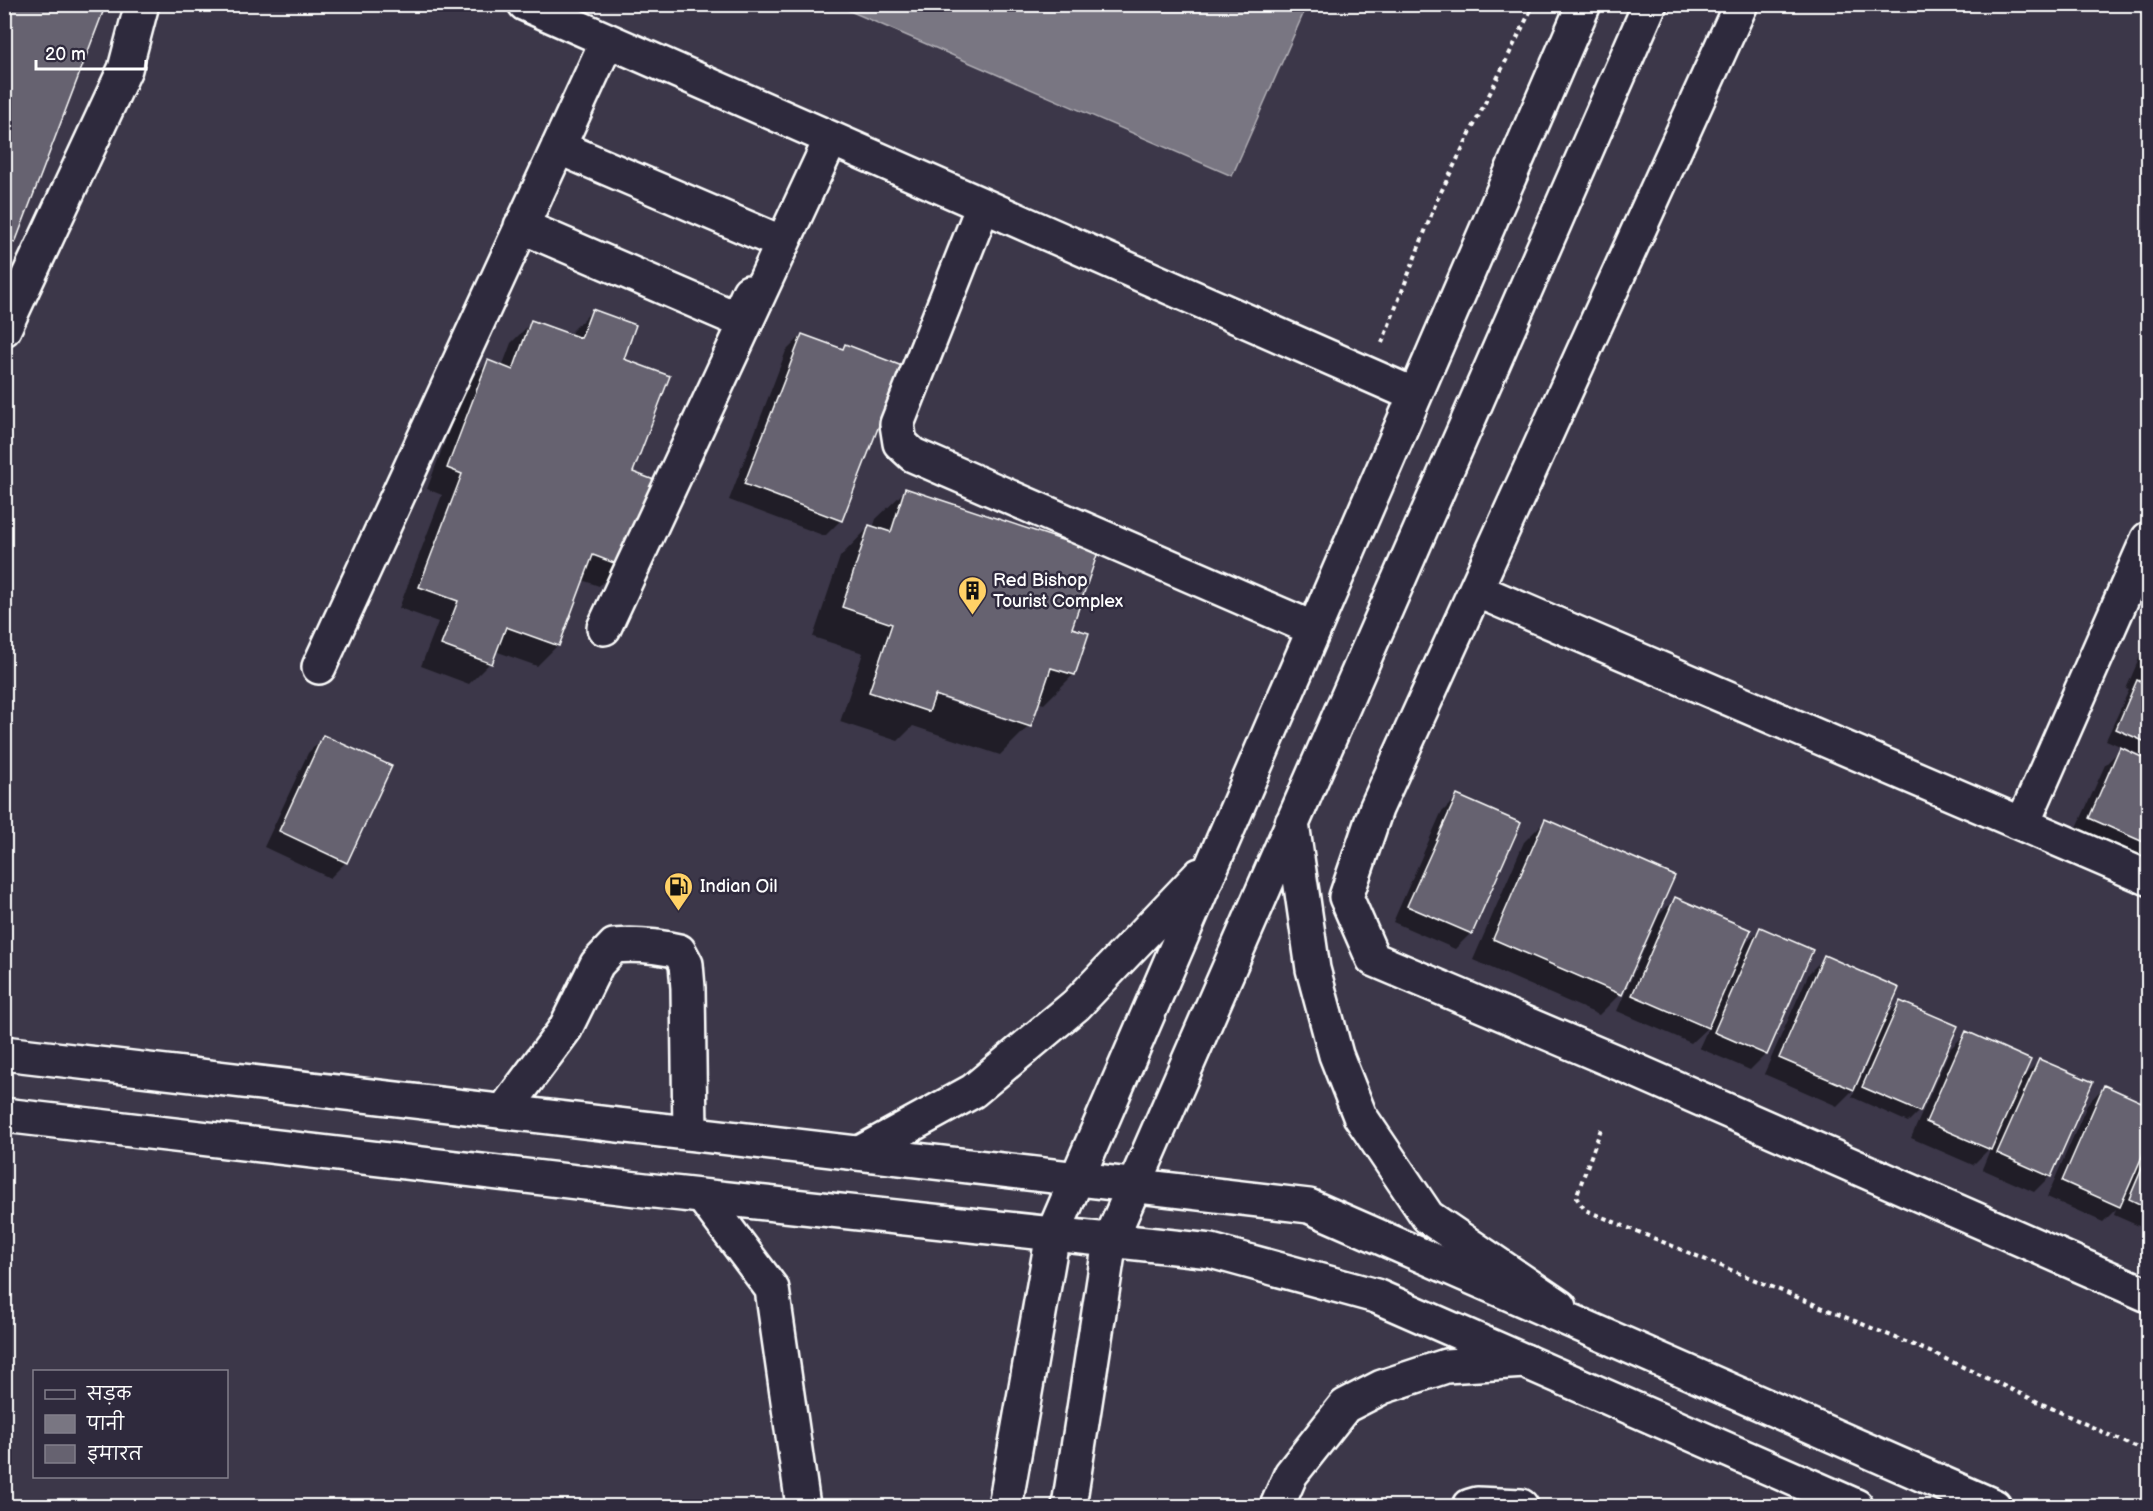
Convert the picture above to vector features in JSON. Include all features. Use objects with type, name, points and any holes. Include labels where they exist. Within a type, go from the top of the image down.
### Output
[{"type":"street","points":[[4,329],[125,69],[142,4]]},
{"type":"street","points":[[525,4],[1415,395]]},
{"type":"street","points":[[1005,1506],[1053,1234],[1584,4]]},
{"type":"street","points":[[1069,1506],[1110,1240],[1650,4]]},
{"type":"street","points":[[1741,4],[1376,809],[1346,897],[1373,959],[1639,1071],[2148,1295]]},
{"type":"street","points":[[319,667],[607,40]]},
{"type":"street","points":[[521,226],[737,319],[773,239],[826,137]]},
{"type":"street","points":[[604,628],[826,137]]},
{"type":"street","points":[[558,147],[773,239]]},
{"type":"street","points":[[983,206],[897,424],[900,443],[913,455],[1314,629]]},
{"type":"street","points":[[2022,823],[2148,539]]},
{"type":"street","points":[[1476,590],[2148,878]]},
{"type":"street","points":[[1292,823],[1313,969],[1336,1055],[1360,1116],[1428,1216],[1592,1329]]},
{"type":"street","points":[[860,1153],[973,1091],[1076,1005],[1214,859]]},
{"type":"street","points":[[504,1111],[565,1029],[597,964],[614,946],[657,946],[679,951],[686,964],[690,1133]]},
{"type":"street","points":[[4,1053],[1309,1206],[1994,1506]]},
{"type":"street","points":[[4,1115],[703,1197],[1211,1251],[1376,1296],[1856,1506]]},
{"type":"street","points":[[703,1197],[772,1289],[803,1506]]},
{"type":"street","points":[[1277,1506],[1291,1474],[1345,1406],[1382,1387],[1446,1366],[1525,1361]]},
{"type":"street","points":[[1470,1506],[1477,1504],[1521,1506]]},
{"type":"path","points":[[1382,344],[1437,200],[1534,4]]},
{"type":"path","points":[[1601,1129],[1576,1197],[1584,1210],[1935,1354],[2148,1454]]},
{"type":"water","points":[[1307,4],[1232,176],[836,5]]},
{"type":"building","points":[[8,4],[106,4],[15,243],[8,240],[4,249],[4,13]]},
{"type":"building","points":[[592,309],[636,325],[624,359],[670,376],[633,472],[654,480],[622,566],[593,555],[559,646],[506,627],[492,664],[441,645],[458,601],[419,587],[462,474],[447,468],[488,360],[513,370],[531,320],[581,338]]},
{"type":"building","points":[[802,334],[843,349],[845,344],[902,366],[842,521],[744,484]]},
{"type":"building","name":"Red Bishop Tourist Complex","points":[[905,488],[1098,552],[1072,628],[1089,633],[1075,675],[1051,668],[1031,727],[935,695],[929,712],[869,692],[892,624],[842,607],[869,525],[891,532]]},
{"type":"building","points":[[2137,680],[2148,685],[2148,743],[2116,729]]},
{"type":"building","points":[[323,735],[392,766],[347,863],[279,831]]},
{"type":"building","points":[[2120,747],[2148,760],[2148,844],[2089,818]]},
{"type":"building","points":[[1457,795],[1521,823],[1472,934],[1407,906]]},
{"type":"building","points":[[1545,819],[1675,876],[1622,995],[1493,939]]},
{"type":"building","points":[[1675,897],[1751,930],[1708,1028],[1632,995]]},
{"type":"building","points":[[1760,927],[1813,950],[1767,1055],[1714,1032]]},
{"type":"building","points":[[1824,955],[1899,988],[1854,1090],[1779,1058]]},
{"type":"building","points":[[1900,1001],[1958,1026],[1920,1112],[1862,1087]]},
{"type":"building","points":[[1966,1031],[2031,1060],[1991,1150],[1926,1122]]},
{"type":"building","points":[[2039,1059],[2093,1082],[2051,1177],[1997,1153]]},
{"type":"building","points":[[2104,1085],[2148,1105],[2148,1143],[2120,1207],[2062,1181]]},
{"type":"building","points":[[2148,1154],[2148,1208],[2129,1199]]},
{"type":"place","name":"Red Bishop Tourist Complex","points":[[972,616]]},
{"type":"place","name":"Indian Oil","points":[[679,912]]}]
